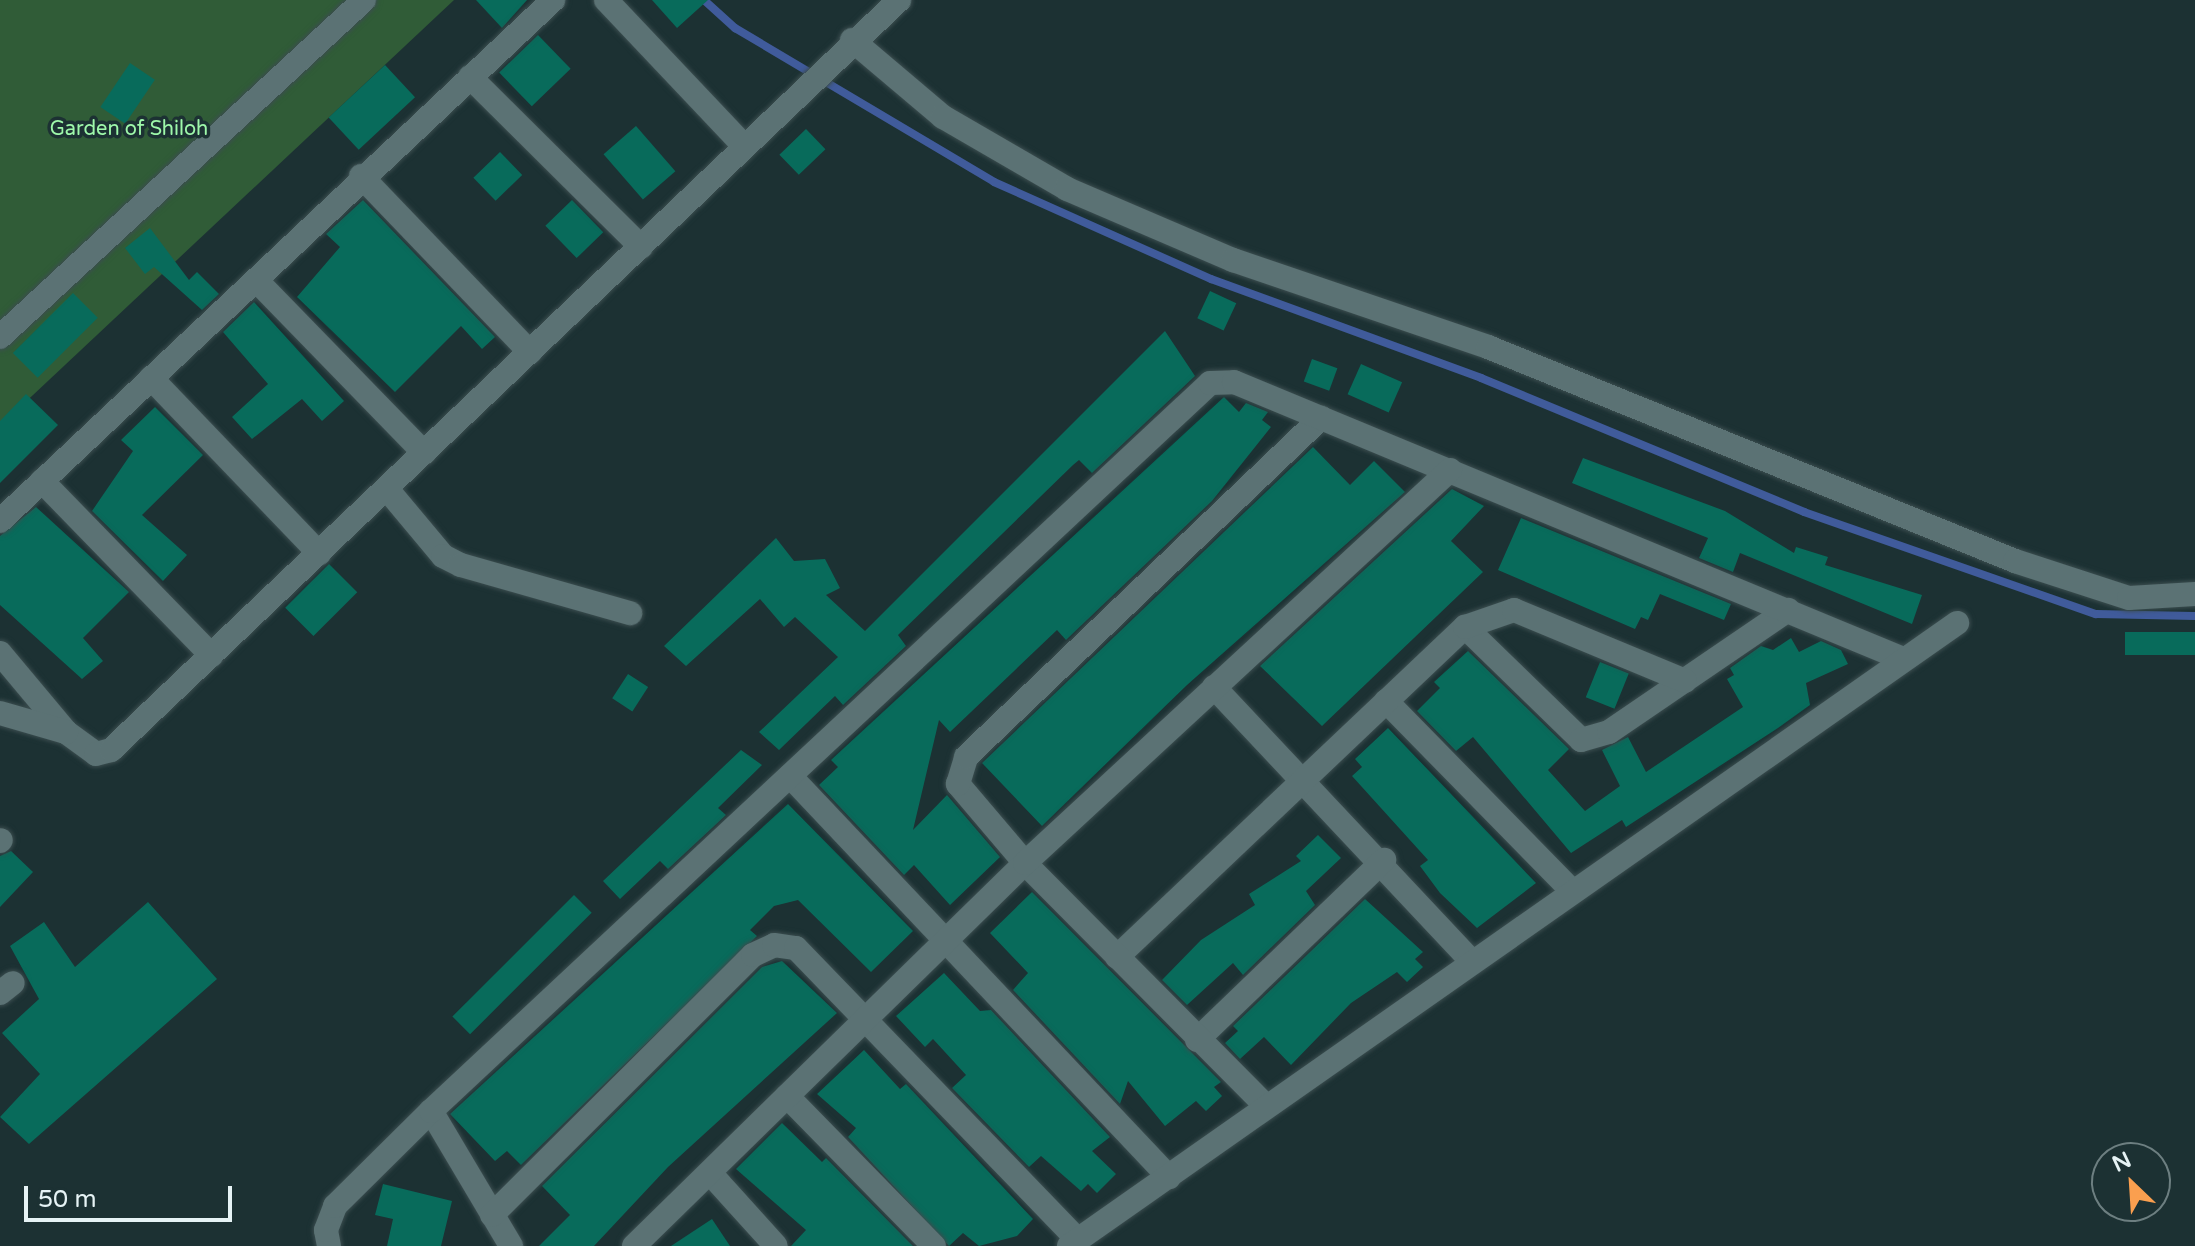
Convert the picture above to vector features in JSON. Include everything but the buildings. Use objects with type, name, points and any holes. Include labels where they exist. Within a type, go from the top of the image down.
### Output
[{"type":"street","points":[[0,337],[364,0]]},
{"type":"street","points":[[0,521],[256,280],[361,176],[553,0]]},
{"type":"street","points":[[606,0],[743,145]]},
{"type":"street","points":[[0,653],[10,682],[66,732],[96,754],[111,750],[641,247],[852,40],[899,0]]},
{"type":"street","points":[[852,40],[943,117],[1067,189],[1233,260],[1488,347],[2015,561],[2129,598],[2195,594]]},
{"type":"street","points":[[470,77],[641,247]]},
{"type":"street","points":[[361,176],[530,352]]},
{"type":"street","points":[[256,280],[424,453]]},
{"type":"street","points":[[151,378],[319,553]]},
{"type":"street","points":[[329,1246],[326,1230],[335,1206],[431,1111],[1200,389],[1234,382],[1903,659]]},
{"type":"street","points":[[1266,1106],[1197,1040],[1025,863],[958,784],[966,757],[1321,418]]},
{"type":"street","points":[[634,1246],[1025,863],[1450,470]]},
{"type":"street","points":[[42,481],[211,655]]},
{"type":"street","points":[[387,489],[443,556],[461,565],[630,613]]},
{"type":"street","points":[[1117,957],[1465,627],[1514,610],[1685,681]]},
{"type":"street","points":[[1465,627],[1581,740],[1609,732],[1788,610]]},
{"type":"street","points":[[492,1215],[753,955],[774,945],[796,948],[866,1018],[1073,1243],[1570,889],[1957,623]]},
{"type":"street","points":[[1214,687],[1305,776],[1384,860],[1470,960]]},
{"type":"street","points":[[1386,701],[1570,889]]},
{"type":"street","points":[[0,713],[66,732]]},
{"type":"street","points":[[790,776],[1169,1177]]},
{"type":"street","points":[[1197,1040],[1384,860]]},
{"type":"street","points":[[787,1096],[934,1246]]},
{"type":"street","points":[[431,1111],[511,1246]]},
{"type":"street","points":[[710,1173],[776,1246]]},
{"type":"green space","name":"Garden of Shiloh","points":[[0,0],[454,0],[0,426]]},
{"type":"waterway","points":[[704,0],[735,28],[994,182],[1211,279],[1481,378],[1804,512],[2096,614],[2195,616]]}]
